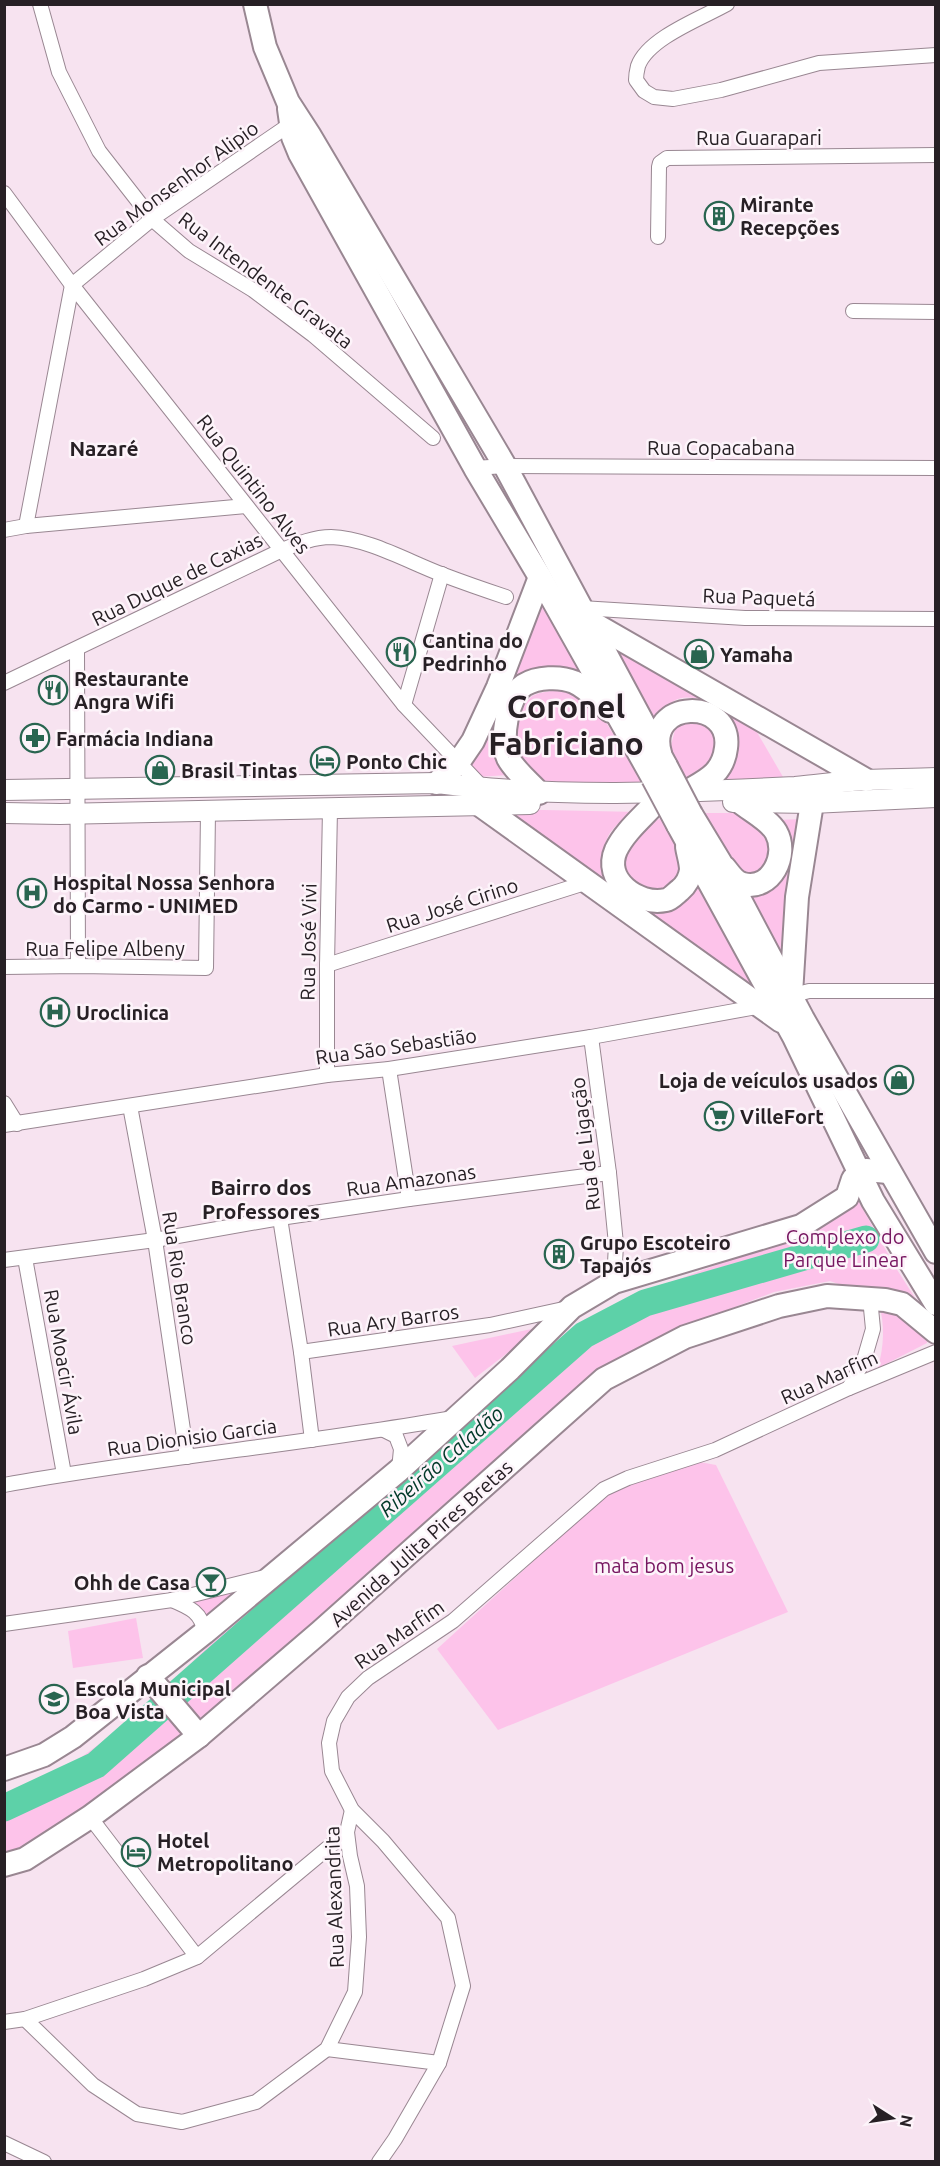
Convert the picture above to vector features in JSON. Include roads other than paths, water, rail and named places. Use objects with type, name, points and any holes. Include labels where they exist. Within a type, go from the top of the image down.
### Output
[{"type":"main road","points":[[255,4],[265,48],[293,115],[506,466],[585,615],[660,767],[685,826],[776,1001],[846,1145],[856,1177],[936,1304]]},
{"type":"main road","points":[[293,115],[300,154],[475,468],[623,722],[660,767]]},
{"type":"main road","points":[[437,783],[458,763],[473,741],[498,687],[540,578]]},
{"type":"main road","points":[[585,615],[866,780]]},
{"type":"main road","points":[[539,793],[507,756],[504,738],[511,704],[522,686],[538,679],[557,678],[575,682],[623,722]]},
{"type":"main road","points":[[660,767],[659,735],[661,726],[668,718],[684,712],[699,711],[715,717],[724,729],[727,740],[721,764],[712,778],[687,791]]},
{"type":"main road","points":[[4,813],[330,809],[539,793],[687,791],[936,778]]},
{"type":"main road","points":[[4,790],[437,783],[482,797],[812,803],[936,797]]},
{"type":"main road","points":[[482,797],[588,882],[802,1019],[936,1252]]},
{"type":"main road","points":[[658,800],[625,835],[616,851],[612,867],[620,884],[633,895],[650,901],[668,900],[685,886],[691,872],[685,826]]},
{"type":"main road","points":[[685,826],[735,880],[744,884],[756,883],[774,872],[781,855],[776,832],[772,826],[740,802]]},
{"type":"main road","points":[[776,1001],[812,803]]},
{"type":"main road","points":[[720,862],[776,1001]]},
{"type":"main road","points":[[4,1769],[44,1755],[154,1683],[204,1633],[398,1471],[458,1417],[572,1307],[614,1282],[801,1226],[848,1197],[856,1177],[866,1170],[888,1172]]},
{"type":"main road","name":"Avenida Julita Pires Bretas","points":[[4,1865],[25,1859],[90,1817],[199,1736],[337,1617],[604,1379],[685,1337],[779,1306],[827,1296],[870,1298],[902,1304],[936,1332]]},
{"type":"main road","points":[[154,1683],[199,1736]]},
{"type":"street","name":"Rua Intendente Gravata","points":[[40,4],[59,72],[99,151],[152,219],[189,251],[253,290],[313,335],[433,438]]},
{"type":"street","points":[[727,4],[657,42],[646,53],[638,65],[636,80],[644,91],[654,97],[673,99],[721,90],[819,63],[936,55]]},
{"type":"street","name":"Rua Monsenhor Alipio","points":[[72,285],[152,219],[293,115]]},
{"type":"street","name":"Rua Guarapari","points":[[658,237],[659,167],[660,163],[667,158],[936,155]]},
{"type":"street","name":"Rua Quintino Alves","points":[[4,193],[72,285],[246,506],[404,705],[458,763],[482,797]]},
{"type":"street","points":[[26,526],[72,285]]},
{"type":"street","points":[[853,311],[936,312]]},
{"type":"street","name":"Rua Copacabana","points":[[475,468],[506,466],[936,468]]},
{"type":"street","points":[[4,530],[26,526],[246,506]]},
{"type":"street","name":"Rua Duque de Caxias","points":[[4,683],[282,550],[306,541],[330,537],[382,549],[506,597]]},
{"type":"street","points":[[404,705],[442,574]]},
{"type":"street","name":"Rua Paquetá","points":[[585,615],[936,619]]},
{"type":"street","points":[[77,649],[78,966]]},
{"type":"street","name":"Rua José Vivi","points":[[327,1075],[330,809]]},
{"type":"street","name":"Rua Felipe Albeny","points":[[4,967],[206,968],[208,811]]},
{"type":"street","name":"Rua José Cirino","points":[[327,964],[588,882]]},
{"type":"street","name":"Rua São Sebastião","points":[[10,1124],[591,1037],[776,1001],[809,991],[936,991]]},
{"type":"street","name":"Rua de Ligação","points":[[591,1037],[616,1244],[614,1282]]},
{"type":"street","points":[[389,1069],[409,1199]]},
{"type":"street","points":[[4,1103],[10,1124]]},
{"type":"street","name":"Rua Rio Branco","points":[[129,1106],[155,1240],[187,1457]]},
{"type":"street","name":"Rua Amazonas","points":[[4,1260],[155,1240],[279,1218],[409,1199],[609,1173]]},
{"type":"street","points":[[279,1218],[301,1352],[312,1440]]},
{"type":"street","name":"Rua Moacir Ávila","points":[[25,1258],[64,1474]]},
{"type":"street","points":[[849,1388],[864,1360],[873,1329],[870,1298]]},
{"type":"street","name":"Rua Ary Barros","points":[[301,1352],[490,1325],[572,1307]]},
{"type":"street","name":"Rua Marfim","points":[[379,2162],[439,2063],[463,1986],[448,1918],[383,1841],[352,1810],[333,1771],[329,1743],[334,1721],[348,1697],[368,1678],[453,1621],[604,1489],[628,1478],[715,1450],[849,1388],[936,1352]]},
{"type":"street","name":"Rua Dionisio Garcia","points":[[4,1485],[64,1474],[384,1430],[458,1417]]},
{"type":"street","points":[[384,1430],[396,1436],[401,1449],[398,1471]]},
{"type":"street","points":[[4,1624],[172,1599],[274,1575]]},
{"type":"street","points":[[172,1599],[187,1606],[198,1615],[203,1623],[204,1633]]},
{"type":"street","name":"Rua Alexandrita","points":[[25,2019],[93,2085],[137,2114],[182,2122],[256,2102],[327,2049],[355,1992],[359,1936],[357,1886],[347,1832],[352,1810]]},
{"type":"street","points":[[90,1817],[197,1957]]},
{"type":"street","points":[[4,2022],[25,2019],[144,1979],[197,1957],[347,1832]]},
{"type":"street","points":[[327,2049],[439,2063]]},
{"type":"street","points":[[4,2143],[44,2162]]},
{"type":"waterway","name":"Ribeirão Caladão","points":[[866,1239],[884,1233]]},
{"type":"waterway","name":"Ribeirão Caladão","points":[[4,1808],[96,1765],[584,1335],[645,1303],[866,1239]]},
{"type":"place","name":"Mirante Recepções","points":[[719,216]]},
{"type":"place","name":"Cantina do Pedrinho","points":[[401,652]]},
{"type":"place","name":"Yamaha","points":[[699,654]]},
{"type":"place","name":"Restaurante Angra Wifi","points":[[53,690]]},
{"type":"place","name":"Farmácia Indiana","points":[[35,738]]},
{"type":"place","name":"Ponto Chic","points":[[325,761]]},
{"type":"place","name":"Brasil Tintas","points":[[160,770]]},
{"type":"place","name":"Hospital Nossa Senhora do Carmo - UNIMED","points":[[32,893]]},
{"type":"place","name":"Uroclinica","points":[[55,1012]]},
{"type":"place","name":"Loja de veículos usados","points":[[899,1080]]},
{"type":"place","name":"VilleFort","points":[[719,1116]]},
{"type":"place","name":"Grupo Escoteiro Tapajós","points":[[559,1254]]},
{"type":"place","name":"Ohh de Casa","points":[[211,1582]]},
{"type":"place","name":"Escola Municipal Boa Vista","points":[[54,1699]]},
{"type":"place","name":"Hotel Metropolitano","points":[[136,1852]]},
{"type":"district","name":"Nazaré","points":[[104,448]]},
{"type":"district","name":"Coronel Fabriciano","points":[[566,724]]},
{"type":"district","name":"Bairro dos Professores","points":[[261,1199]]},
{"type":"park label","name":"Complexo do Parque Linear","points":[[845,1248]]},
{"type":"park label","name":"mata bom jesus","points":[[664,1565]]}]
